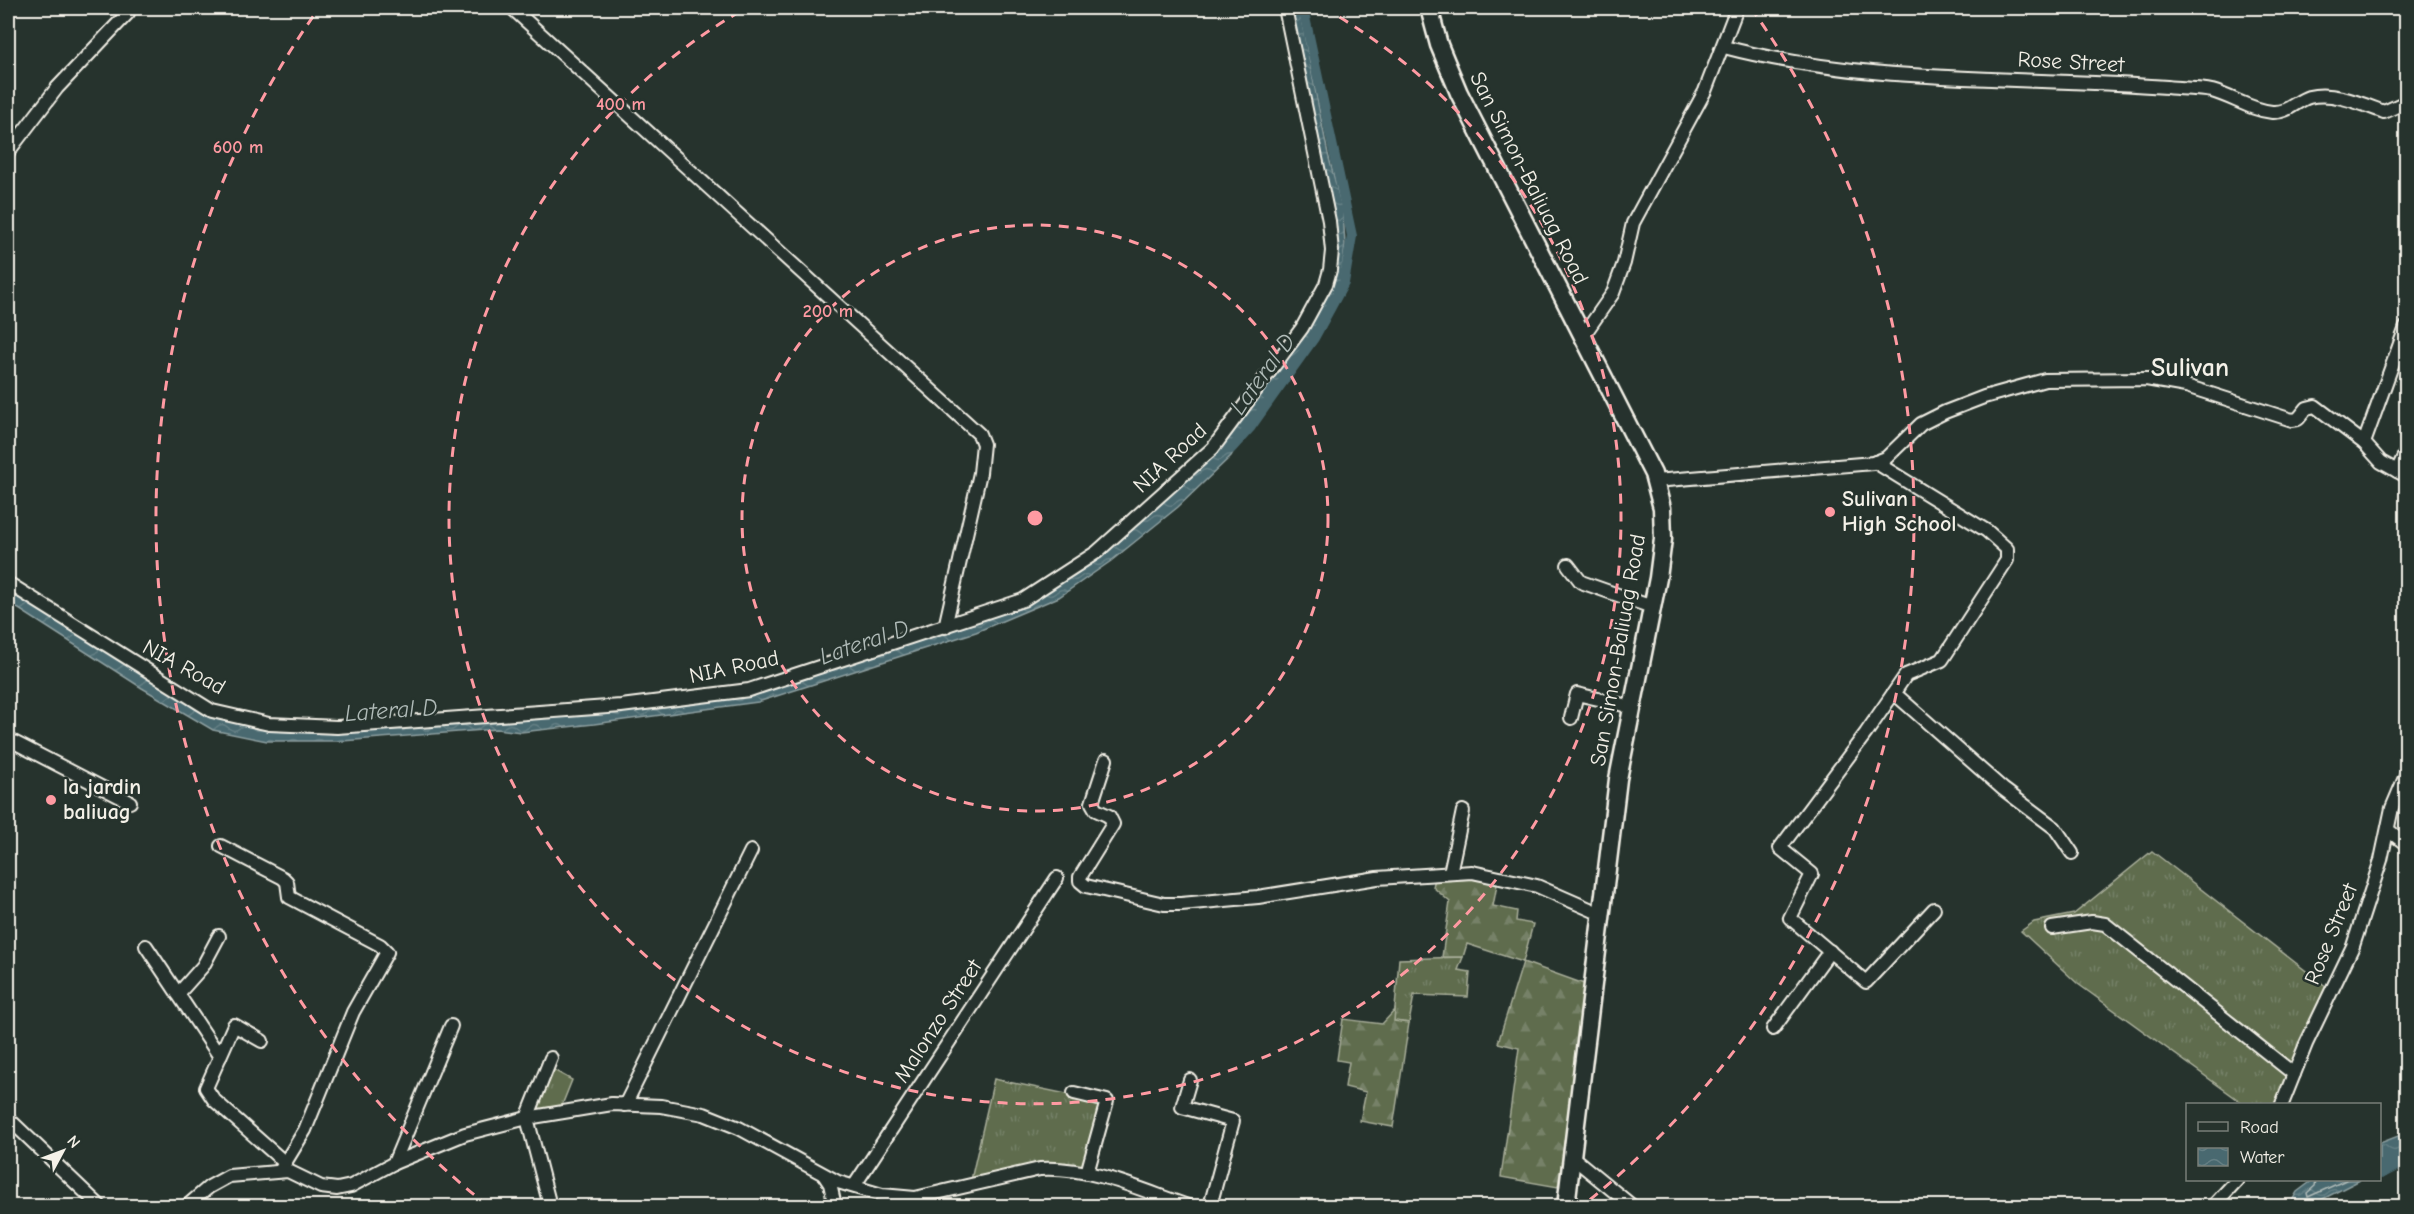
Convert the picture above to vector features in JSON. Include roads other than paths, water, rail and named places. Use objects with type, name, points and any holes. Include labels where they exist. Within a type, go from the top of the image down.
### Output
[{"type":"main road","name":"San Simon-Baliuag Road","points":[[1429,8],[1439,45],[1459,93],[1655,481],[1662,508],[1662,539],[1652,607],[1618,779],[1566,1206]]},
{"type":"street","points":[[8,152],[57,88],[128,13],[127,8]]},
{"type":"street","points":[[512,8],[979,434],[983,444],[980,472],[945,627]]},
{"type":"street","name":"NIA Road","points":[[8,583],[212,711],[287,726],[337,727],[621,706],[749,690],[1023,600],[1097,552],[1135,520],[1224,435],[1314,310],[1330,270],[1332,251],[1329,220],[1285,8]]},
{"type":"street","points":[[1583,336],[1612,293],[1624,263],[1633,223],[1696,109],[1724,47],[1737,8]]},
{"type":"street","name":"Rose Street","points":[[1724,47],[1810,66],[1923,76],[2211,91],[2273,112],[2286,111],[2299,101],[2320,95],[2353,101],[2384,112],[2406,102]]},
{"type":"street","points":[[2364,443],[2406,327]]},
{"type":"street","points":[[1655,481],[1875,462],[1886,458],[1921,424],[1937,416],[1984,397],[2045,380],[2146,379],[2186,386],[2292,420],[2298,419],[2307,408],[2315,406],[2364,443],[2381,462],[2402,474],[2406,452]]},
{"type":"street","points":[[1875,462],[1987,531],[2002,544],[2008,554],[2004,565],[1942,660],[1906,675],[1780,848],[1812,874],[1790,918],[1866,982],[1934,909]]},
{"type":"street","points":[[1568,565],[1581,582],[1652,607]]},
{"type":"street","points":[[1894,693],[2003,789],[2055,828],[2072,853]]},
{"type":"street","points":[[1571,718],[1577,694],[1632,707]]},
{"type":"street","points":[[8,739],[130,802]]},
{"type":"street","points":[[1106,760],[1092,803],[1096,810],[1109,816],[1113,824],[1080,877],[1080,881],[1086,886],[1164,904],[1182,904],[1258,897],[1377,878],[1472,872],[1528,884],[1601,914]]},
{"type":"street","name":"Rose Street","points":[[2282,1103],[2353,946],[2379,868],[2398,790],[2406,775]]},
{"type":"street","points":[[1450,873],[1463,811]]},
{"type":"street","points":[[2388,830],[2406,844]]},
{"type":"street","points":[[187,1206],[209,1187],[229,1176],[282,1167],[305,1130],[353,1012],[387,952],[380,945],[289,897],[287,882],[283,878],[221,846]]},
{"type":"street","points":[[625,1105],[751,851]]},
{"type":"street","name":"Malonzo Street","points":[[854,1186],[1057,878]]},
{"type":"street","points":[[2052,928],[2092,922],[2105,924],[2294,1074]]},
{"type":"street","points":[[178,994],[203,966],[219,936]]},
{"type":"street","points":[[146,946],[220,1057]]},
{"type":"street","points":[[1773,1029],[1830,951]]},
{"type":"street","points":[[262,1041],[234,1025],[206,1088],[209,1095],[282,1167],[321,1187],[337,1189],[351,1186],[440,1142],[527,1118],[583,1107],[625,1105],[661,1106],[704,1114],[740,1128],[823,1174],[882,1195],[915,1198],[1040,1169],[1055,1168],[1087,1173],[1188,1206]]},
{"type":"street","points":[[394,1163],[451,1026]]},
{"type":"street","points":[[550,1206],[527,1118],[551,1058]]},
{"type":"street","points":[[1190,1080],[1182,1107],[1233,1121],[1210,1206]]},
{"type":"street","points":[[1074,1093],[1107,1101],[1087,1173]]},
{"type":"street","points":[[13,1123],[100,1206]]},
{"type":"street","points":[[1571,1156],[1632,1206]]},
{"type":"street","points":[[823,1174],[831,1184],[835,1206]]},
{"type":"street","points":[[2213,1206],[2235,1181]]},
{"type":"water","name":"Lateral D","points":[[1289,8],[1299,8],[1328,154],[1343,211],[1345,245],[1341,280],[1314,335],[1244,433],[1231,456],[1178,507],[1111,561],[1059,597],[976,632],[758,702],[521,732],[497,729],[342,741],[267,741],[213,730],[142,688],[8,602],[8,589],[210,717],[273,728],[727,697],[1026,602],[1215,450],[1333,271]]},
{"type":"water","points":[[2406,1133],[2406,1157],[2381,1170],[2381,1143]]},
{"type":"water","points":[[2312,1181],[2358,1181],[2309,1206],[2289,1206],[2297,1192]]},
{"type":"waterway","name":"Lateral D","points":[[1231,449],[1250,428],[1314,338],[1344,283],[1352,236],[1303,8]]},
{"type":"waterway","points":[[2381,1169],[2406,1156]]},
{"type":"place","name":"Sulivan High School","points":[[1830,512]]},
{"type":"place","name":"la jardin baliuag","points":[[51,800]]},
{"type":"district","name":"Sulivan","points":[[2190,368]]}]
